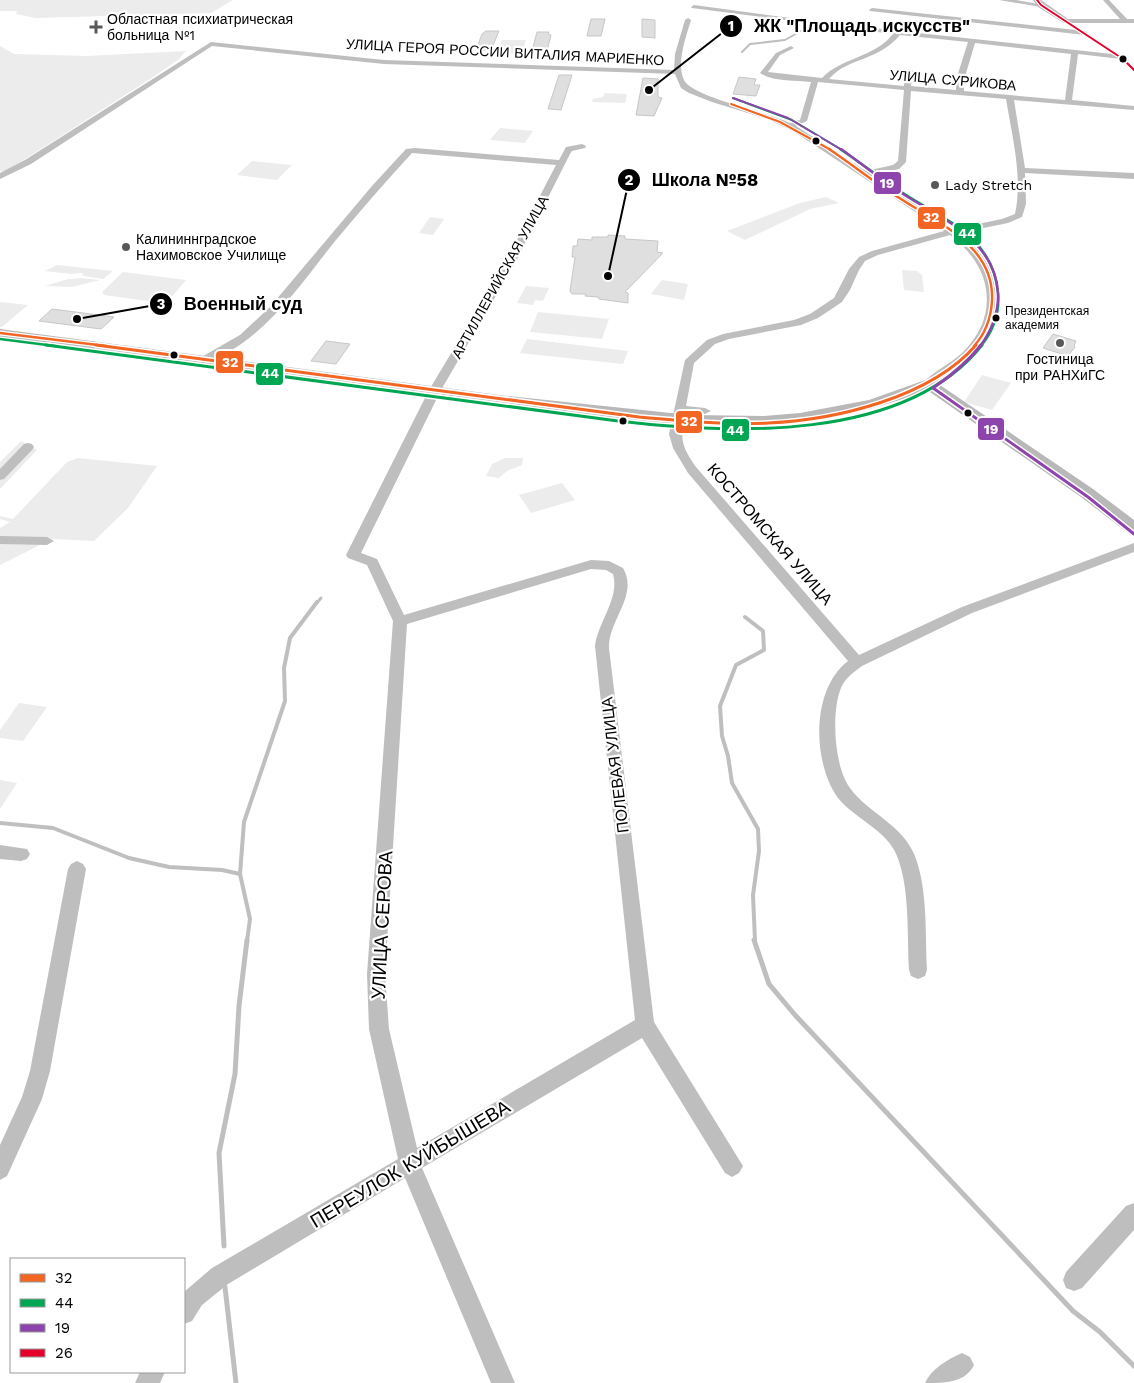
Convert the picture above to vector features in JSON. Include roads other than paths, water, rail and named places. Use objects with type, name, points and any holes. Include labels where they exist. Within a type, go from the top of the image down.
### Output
[{"type":"main road","points":[[0,333],[435,390],[468,396],[678,415],[741,423],[804,418],[856,408],[924,386]]},
{"type":"main road","points":[[924,386],[1087,493],[1134,529]]},
{"type":"main road","points":[[924,386],[1084,502],[1134,542]]},
{"type":"street","points":[[1002,0],[1039,3],[1067,21],[1134,21]]},
{"type":"street","points":[[1106,0],[1125,21]]},
{"type":"street","points":[[694,7],[898,33],[1134,59]]},
{"type":"street","points":[[875,7],[1085,33]]},
{"type":"street","points":[[688,20],[678,59],[680,80],[690,90],[790,126],[866,174],[902,201],[951,232],[970,247],[985,268],[992,289],[992,314],[985,331],[967,354],[946,372],[924,386]]},
{"type":"street","points":[[790,126],[803,121],[819,80],[832,70],[881,51],[891,43],[898,33]]},
{"type":"street","points":[[960,93],[960,80],[972,41]]},
{"type":"street","name":"УЛИЦА ГЕРОЯ РОССИИ ВИТАЛИЯ МАРИЕНКО","points":[[0,176],[28,162],[211,44],[384,62],[679,72]]},
{"type":"street","name":"УЛИЦА СУРИКОВА","points":[[792,48],[778,54],[764,73],[819,80],[1134,108]]},
{"type":"street","points":[[1068,103],[1075,53]]},
{"type":"street","points":[[866,174],[896,167],[902,162],[909,71]]},
{"type":"street","points":[[1010,98],[1021,170],[1134,176]]},
{"type":"street","name":"АРТИЛЛЕРИЙСКАЯ УЛИЦА","points":[[353,555],[435,390],[540,207],[562,163],[570,149],[582,146]]},
{"type":"street","points":[[203,359],[218,353],[244,337],[263,319],[409,151],[562,163]]},
{"type":"street","name":"КОСТРОМСКАЯ УЛИЦА","points":[[857,662],[692,470],[676,442],[678,415],[688,362],[711,342],[727,336],[797,323],[814,316],[838,300],[845,290],[854,269],[862,259],[886,250],[951,232],[1006,220],[1019,215],[1021,205],[1021,170]]},
{"type":"street","points":[[678,415],[705,411]]},
{"type":"street","points":[[0,476],[28,447]]},
{"type":"street","points":[[0,540],[47,541]]},
{"type":"street","points":[[918,970],[911,884],[906,855],[891,834],[852,801],[838,784],[832,765],[829,707],[833,688],[842,674],[857,662],[967,610],[1134,547]]},
{"type":"street","name":"УЛИЦА СЕРОВА","points":[[353,555],[372,562],[400,621],[376,974],[379,1029],[410,1165],[503,1383]]},
{"type":"street","name":"ПОЛЕВАЯ УЛИЦА","points":[[400,621],[591,564],[603,563],[614,567],[621,576],[621,596],[610,618],[602,643],[645,1025],[732,1166]]},
{"type":"street","points":[[0,852],[21,854]]},
{"type":"street","points":[[0,1169],[32,1099],[40,1070],[61,946],[77,869]]},
{"type":"street","name":"ПЕРЕУЛОК КУЙБЫШЕВА","points":[[185,1311],[194,1297],[220,1276],[645,1025]]},
{"type":"street","points":[[1074,1280],[1134,1214]]},
{"type":"street","points":[[937,1383],[962,1365]]},
{"type":"waterway","points":[[742,52],[750,44],[785,40],[806,28]]},
{"type":"waterway","points":[[316,604],[321,598]]},
{"type":"waterway","points":[[240,874],[244,822],[285,701],[284,668],[290,638],[317,602]]},
{"type":"waterway","points":[[745,617],[763,631],[764,650],[736,665],[720,706],[722,736],[728,756],[732,783],[758,829],[759,851],[753,895],[755,941]]},
{"type":"waterway","points":[[0,823],[53,828],[129,858],[169,867],[222,870],[240,874]]},
{"type":"waterway","points":[[240,874],[250,919],[247,941]]},
{"type":"waterway","points":[[224,1246],[219,1153],[235,1074],[239,1006],[247,940]]},
{"type":"waterway","points":[[754,940],[769,984],[795,1015],[1073,1311],[1100,1332],[1134,1366]]},
{"type":"waterway","points":[[225,1287],[236,1383]]},
{"type":"place","name":"Областная психиатрическая больница №1","points":[[96,27]]},
{"type":"place","name":"ЖК \"Площадь искусств\"","points":[[649,90]]},
{"type":"place","name":"Lady Stretch","points":[[935,185]]},
{"type":"place","name":"Калининнградское Нахимовское Училище","points":[[126,247]]},
{"type":"place","name":"Школа №58","points":[[608,276]]},
{"type":"place","name":"Президентская академия","points":[[996,318]]},
{"type":"place","name":"Военный суд","points":[[77,319]]},
{"type":"place","name":"Гостиница при РАНХиГС","points":[[1060,343]]}]
